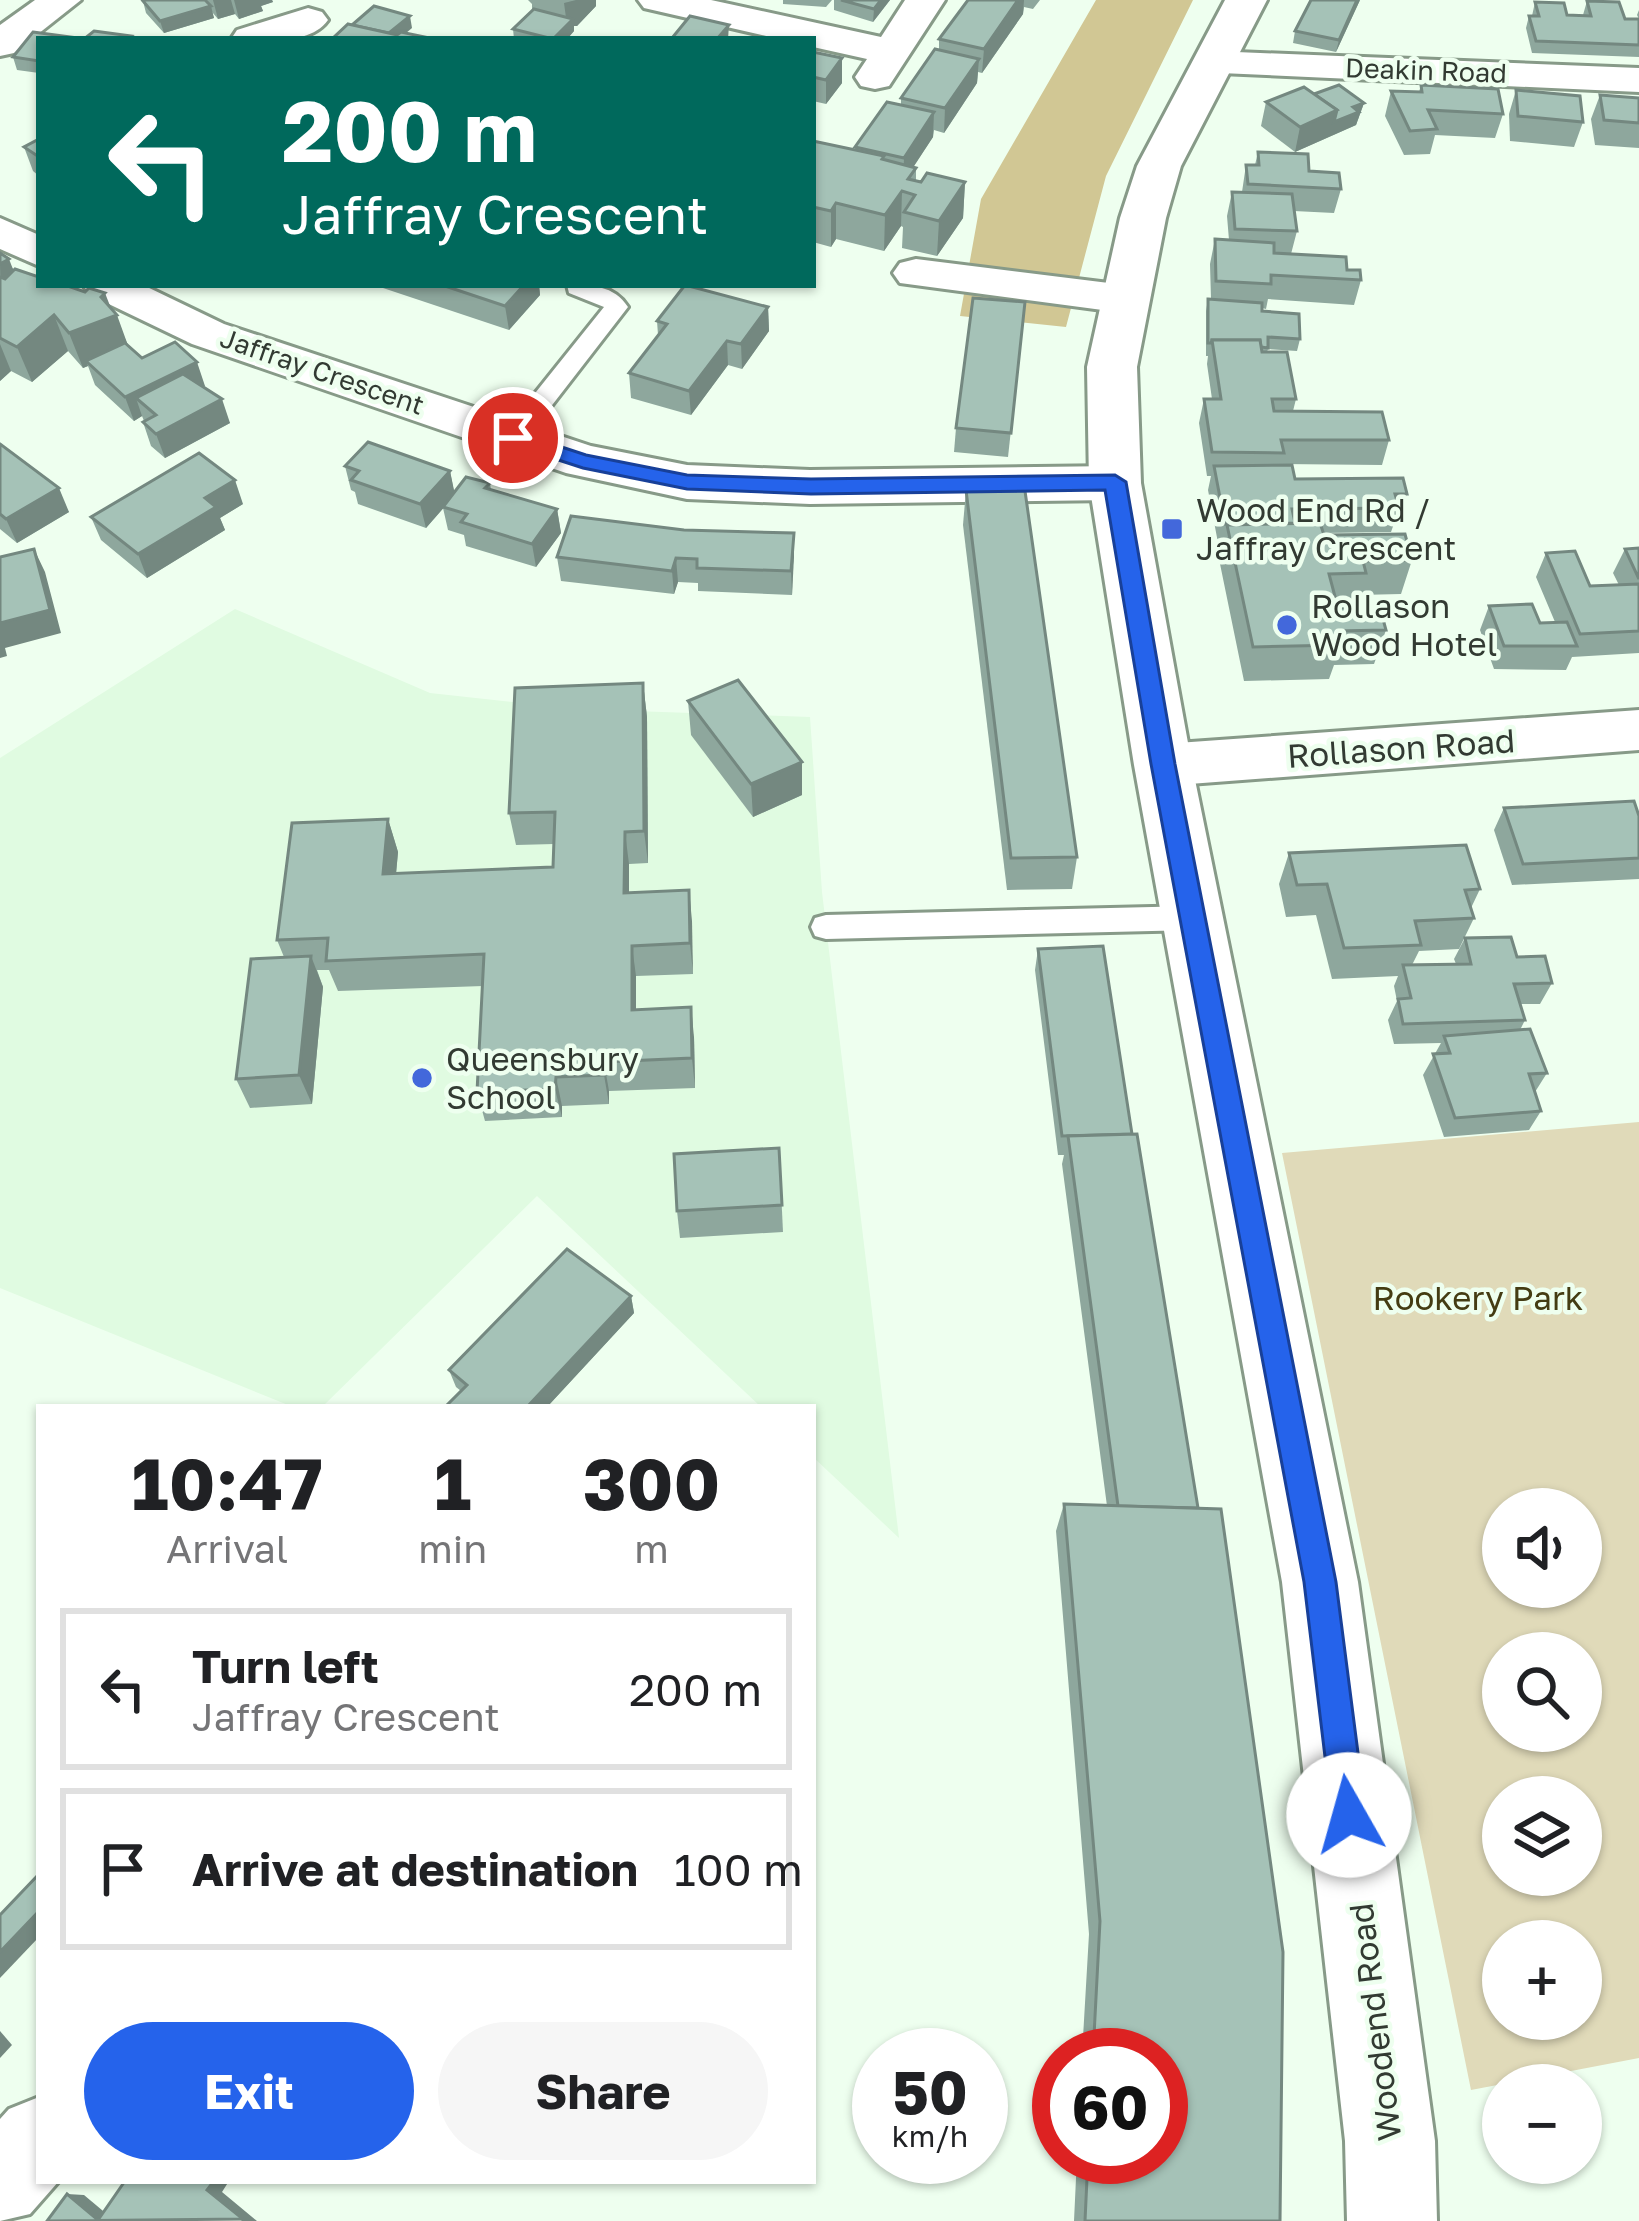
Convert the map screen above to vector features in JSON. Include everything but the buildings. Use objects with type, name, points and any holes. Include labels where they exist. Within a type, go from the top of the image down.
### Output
[{"type":"main road","name":"Woodend Road","points":[[1246,0],[1159,166],[1112,367],[1115,482],[1163,764],[1320,1582],[1390,2141],[1392,2221]]},
{"type":"street","points":[[0,44],[61,0]]},
{"type":"street","points":[[816,48],[881,64],[925,0]]},
{"type":"street","points":[[652,9],[764,36]]},
{"type":"street","points":[[265,36],[308,20]]},
{"type":"street","name":"Deakin Road","points":[[1212,63],[1639,80]]},
{"type":"street","points":[[0,231],[36,252]]},
{"type":"street","points":[[916,273],[1125,298]]},
{"type":"street","name":"Jaffray Crescent","points":[[112,288],[208,334],[513,438],[583,461],[687,482],[811,487],[1115,482]]},
{"type":"street","name":"Rollason Road","points":[[1163,764],[1639,730]]},
{"type":"street","points":[[0,2184],[36,2143]]},
{"type":"lane","points":[[513,438],[616,307],[611,299],[578,288]]},
{"type":"lane","points":[[826,927],[1194,918]]},
{"type":"shaded area","points":[[1096,0],[1193,0],[1106,176],[1066,327],[960,316],[981,199]]},
{"type":"shaded area","name":"Queensbury School","points":[[235,609],[430,693],[575,709],[810,717],[822,892],[899,1538],[816,1460],[816,1404],[758,1404],[537,1196],[325,1404],[286,1404],[0,1288],[0,758]]},
{"type":"green space","name":"Rookery Park","points":[[1639,1122],[1639,2058],[1602,2065],[1482,2064],[1482,2088],[1471,2090],[1282,1153]]},
{"type":"place","name":"Wood End Rd / Jaffray Crescent","points":[[1172,529]]},
{"type":"place","name":"Rollason Wood Hotel","points":[[1287,625]]},
{"type":"place","name":"Queensbury School","points":[[422,1078]]},
{"type":"route","points":[[513,438],[583,461],[687,482],[811,487],[1115,482],[1163,764],[1320,1582],[1349,1815]]}]
